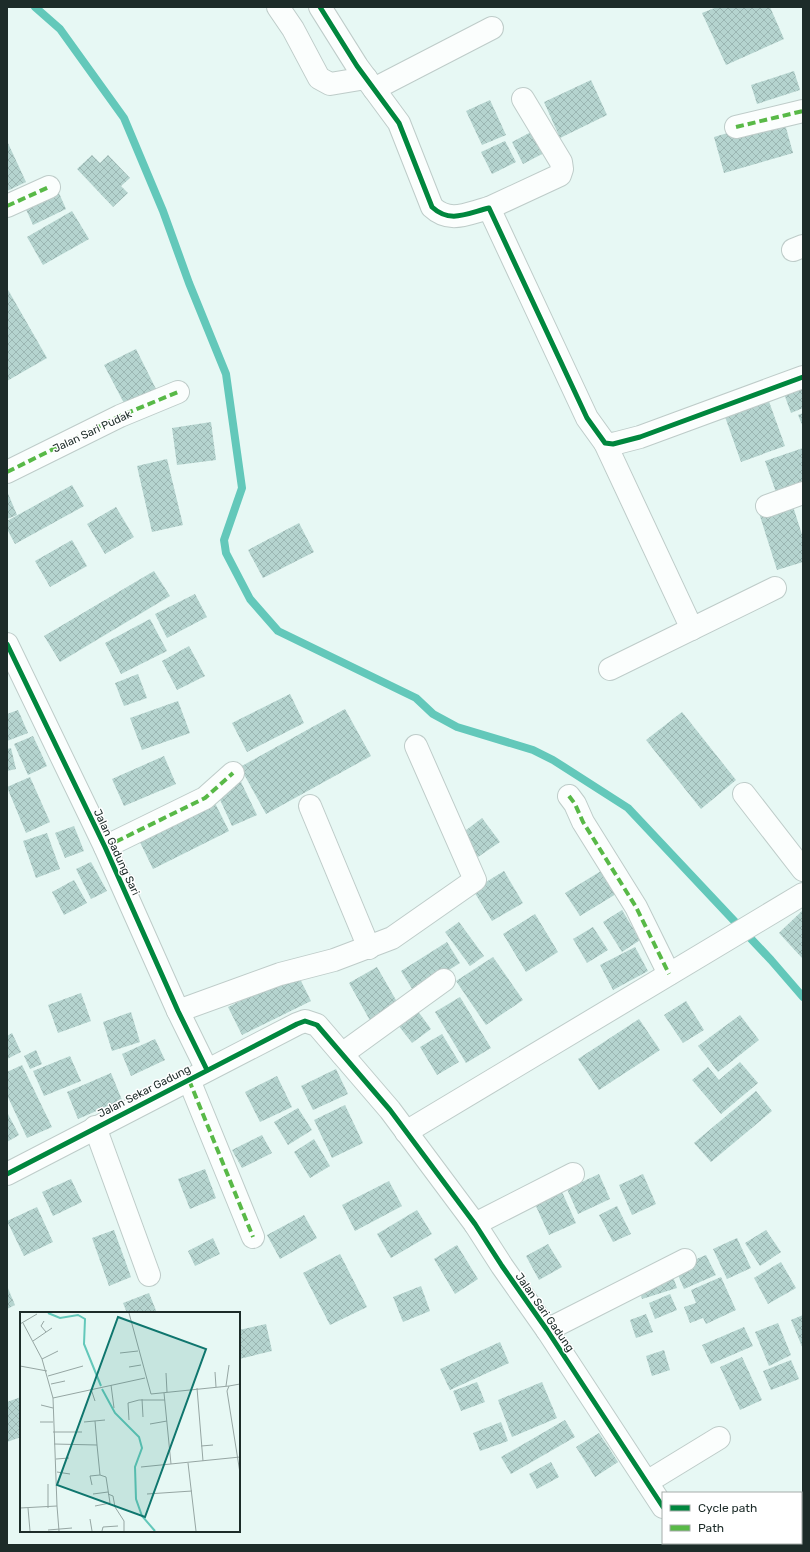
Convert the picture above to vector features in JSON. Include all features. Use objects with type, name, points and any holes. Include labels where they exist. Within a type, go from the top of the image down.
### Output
[{"type":"street","points":[[278,7],[293,28],[319,78],[330,84],[370,83],[492,28]]},
{"type":"street","points":[[320,7],[357,66],[399,123],[432,206],[444,215],[451,217],[489,208],[560,174],[562,169],[561,162],[523,99]]},
{"type":"street","points":[[736,127],[803,111]]},
{"type":"street","points":[[7,206],[49,187]]},
{"type":"street","points":[[489,208],[587,418],[605,443],[692,629]]},
{"type":"street","points":[[605,443],[613,444],[640,437],[803,377]]},
{"type":"street","name":"Jalan Sari Pudak","points":[[7,472],[120,416],[178,392]]},
{"type":"street","points":[[767,506],[803,493]]},
{"type":"street","points":[[610,669],[775,588]]},
{"type":"street","name":"Jalan Gadung Sari","points":[[7,644],[105,847],[178,1011],[253,1237]]},
{"type":"street","points":[[178,1011],[280,974],[334,960],[392,938],[475,880],[416,746]]},
{"type":"street","points":[[105,847],[205,798],[233,773]]},
{"type":"street","points":[[744,794],[803,870]]},
{"type":"street","points":[[569,796],[636,906],[669,974]]},
{"type":"street","points":[[310,806],[369,948]]},
{"type":"street","points":[[406,1132],[707,950],[803,894]]},
{"type":"street","points":[[342,1054],[444,980]]},
{"type":"street","name":"Jalan Sekar Gadung","points":[[7,1174],[95,1127],[305,1021],[317,1025],[390,1110],[406,1132]]},
{"type":"street","points":[[95,1127],[149,1275]]},
{"type":"street","name":"Jalan Sari Gadung","points":[[406,1132],[475,1224],[502,1266],[547,1330],[662,1505]]},
{"type":"street","points":[[475,1224],[573,1174]]},
{"type":"street","points":[[547,1330],[684,1260]]},
{"type":"street","points":[[647,1482],[719,1438]]},
{"type":"building","points":[[717,7],[770,7],[784,39],[726,65],[702,13]]},
{"type":"building","points":[[794,71],[800,90],[757,104],[751,85]]},
{"type":"building","points":[[591,80],[607,115],[560,138],[544,102]]},
{"type":"building","points":[[490,100],[506,135],[482,145],[466,111]]},
{"type":"building","points":[[783,117],[793,153],[724,173],[714,137]]},
{"type":"building","points":[[533,131],[544,153],[523,164],[512,142]]},
{"type":"building","points":[[7,141],[26,182],[7,191]]},
{"type":"building","points":[[505,141],[516,162],[492,174],[481,152]]},
{"type":"building","points":[[92,155],[100,163],[108,155],[130,178],[121,186],[128,193],[113,207],[77,169]]},
{"type":"building","points":[[58,191],[66,209],[33,225],[25,207]]},
{"type":"building","points":[[72,211],[89,239],[43,265],[27,237]]},
{"type":"building","points":[[7,288],[47,358],[7,381]]},
{"type":"building","points":[[136,349],[157,391],[126,407],[104,365]]},
{"type":"building","points":[[803,383],[803,408],[791,413],[783,391]]},
{"type":"building","points":[[767,396],[785,446],[741,462],[723,411]]},
{"type":"building","points":[[803,413],[803,427],[798,415]]},
{"type":"building","points":[[211,422],[216,460],[177,465],[172,428]]},
{"type":"building","points":[[803,448],[803,489],[778,498],[765,461]]},
{"type":"building","points":[[167,459],[183,525],[152,532],[137,466]]},
{"type":"building","points":[[72,485],[84,506],[15,544],[7,529],[7,521]]},
{"type":"building","points":[[7,491],[17,515],[7,519]]},
{"type":"building","points":[[792,503],[803,538],[803,562],[777,570],[759,513]]},
{"type":"building","points":[[116,507],[134,537],[105,554],[87,524]]},
{"type":"building","points":[[299,523],[314,552],[263,578],[248,550]]},
{"type":"building","points":[[72,540],[87,566],[50,587],[35,561]]},
{"type":"building","points":[[154,571],[170,596],[60,662],[44,636]]},
{"type":"building","points":[[195,594],[207,617],[167,638],[155,614]]},
{"type":"building","points":[[150,619],[167,651],[121,674],[105,643]]},
{"type":"building","points":[[189,646],[205,676],[177,690],[162,661]]},
{"type":"building","points":[[138,674],[147,698],[124,706],[115,683]]},
{"type":"building","points":[[290,694],[304,723],[247,752],[232,723]]},
{"type":"building","points":[[178,701],[190,733],[142,750],[130,718]]},
{"type":"building","points":[[345,709],[371,756],[266,814],[240,767]]},
{"type":"building","points":[[18,710],[28,733],[7,741],[7,714]]},
{"type":"building","points":[[682,712],[736,780],[701,809],[646,740]]},
{"type":"building","points":[[33,736],[47,766],[28,775],[14,744]]},
{"type":"building","points":[[11,748],[16,769],[7,771],[7,749]]},
{"type":"building","points":[[164,756],[176,784],[124,806],[112,779]]},
{"type":"building","points":[[30,777],[50,822],[26,833],[7,787]]},
{"type":"building","points":[[241,782],[257,815],[232,826],[217,793]]},
{"type":"building","points":[[214,801],[229,831],[153,869],[138,838]]},
{"type":"building","points":[[482,818],[500,842],[478,857],[461,834]]},
{"type":"building","points":[[74,826],[84,851],[65,858],[55,833]]},
{"type":"building","points":[[47,833],[60,869],[36,878],[23,841]]},
{"type":"building","points":[[91,862],[107,891],[91,899],[76,869]]},
{"type":"building","points":[[504,871],[523,903],[492,921],[473,890]]},
{"type":"building","points":[[601,871],[616,894],[580,916],[565,893]]},
{"type":"building","points":[[74,880],[87,903],[64,915],[52,892]]},
{"type":"building","points":[[622,910],[640,940],[622,952],[603,922]]},
{"type":"building","points":[[802,911],[803,912],[803,959],[779,933]]},
{"type":"building","points":[[535,914],[558,952],[526,972],[503,934]]},
{"type":"building","points":[[459,922],[484,956],[470,966],[445,932]]},
{"type":"building","points":[[593,927],[608,950],[587,963],[573,939]]},
{"type":"building","points":[[447,942],[460,963],[414,992],[401,971]]},
{"type":"building","points":[[635,947],[648,971],[613,990],[600,965]]},
{"type":"building","points":[[493,957],[523,1000],[486,1025],[456,981]]},
{"type":"building","points":[[377,967],[400,1007],[372,1024],[349,983]]},
{"type":"building","points":[[297,973],[311,1001],[242,1035],[228,1007]]},
{"type":"building","points":[[81,993],[91,1021],[58,1033],[48,1005]]},
{"type":"building","points":[[460,997],[491,1048],[466,1063],[435,1012]]},
{"type":"building","points":[[686,1001],[704,1030],[683,1043],[664,1015]]},
{"type":"building","points":[[417,1010],[431,1029],[412,1043],[398,1025]]},
{"type":"building","points":[[131,1012],[140,1042],[112,1051],[103,1022]]},
{"type":"building","points":[[740,1015],[759,1040],[718,1072],[698,1046]]},
{"type":"building","points":[[639,1019],[660,1050],[599,1090],[578,1059]]},
{"type":"building","points":[[12,1033],[21,1052],[7,1059],[7,1036]]},
{"type":"building","points":[[442,1034],[459,1062],[437,1075],[420,1047]]},
{"type":"building","points":[[155,1039],[165,1060],[131,1076],[122,1054]]},
{"type":"building","points":[[36,1050],[42,1064],[30,1069],[24,1056]]},
{"type":"building","points":[[70,1056],[81,1081],[44,1096],[33,1071]]},
{"type":"building","points":[[740,1062],[758,1083],[721,1114],[692,1080],[708,1067],[719,1080]]},
{"type":"building","points":[[22,1065],[52,1127],[27,1138],[7,1095],[7,1072]]},
{"type":"building","points":[[336,1069],[348,1094],[313,1110],[301,1086]]},
{"type":"building","points":[[111,1073],[122,1100],[78,1119],[67,1092]]},
{"type":"building","points":[[277,1076],[292,1107],[260,1122],[245,1092]]},
{"type":"building","points":[[756,1091],[772,1111],[711,1162],[694,1143]]},
{"type":"building","points":[[345,1105],[363,1143],[332,1158],[314,1120]]},
{"type":"building","points":[[298,1108],[312,1130],[288,1145],[274,1122]]},
{"type":"building","points":[[7,1112],[19,1135],[7,1142]]},
{"type":"building","points":[[262,1135],[272,1153],[242,1168],[232,1150]]},
{"type":"building","points":[[314,1139],[330,1166],[310,1178],[294,1152]]},
{"type":"building","points":[[205,1169],[216,1198],[190,1209],[178,1179]]},
{"type":"building","points":[[599,1174],[610,1199],[578,1214],[567,1189]]},
{"type":"building","points":[[643,1174],[656,1204],[632,1215],[619,1185]]},
{"type":"building","points":[[71,1179],[82,1202],[53,1216],[42,1192]]},
{"type":"building","points":[[389,1181],[402,1206],[355,1231],[342,1205]]},
{"type":"building","points":[[562,1192],[576,1223],[549,1235],[535,1204]]},
{"type":"building","points":[[617,1206],[631,1234],[613,1242],[599,1215]]},
{"type":"building","points":[[37,1207],[53,1242],[24,1256],[7,1221]]},
{"type":"building","points":[[417,1210],[432,1234],[391,1258],[377,1234]]},
{"type":"building","points":[[304,1215],[317,1238],[280,1259],[267,1235]]},
{"type":"building","points":[[114,1230],[131,1277],[109,1286],[92,1238]]},
{"type":"building","points":[[766,1230],[781,1252],[760,1266],[745,1243]]},
{"type":"building","points":[[213,1238],[220,1254],[195,1266],[188,1251]]},
{"type":"building","points":[[737,1238],[751,1268],[727,1279],[713,1249]]},
{"type":"building","points":[[548,1244],[562,1267],[539,1280],[526,1256]]},
{"type":"building","points":[[457,1245],[478,1279],[455,1294],[434,1259]]},
{"type":"building","points":[[340,1254],[367,1307],[330,1325],[303,1273]]},
{"type":"building","points":[[706,1255],[716,1275],[684,1289],[675,1268]]},
{"type":"building","points":[[781,1262],[796,1288],[768,1304],[754,1278]]},
{"type":"building","points":[[672,1274],[677,1288],[642,1299],[638,1285]]},
{"type":"building","points":[[721,1277],[736,1310],[706,1324],[703,1318],[690,1323],[684,1307],[696,1303],[691,1290]]},
{"type":"building","points":[[7,1286],[15,1305],[7,1309]]},
{"type":"building","points":[[421,1286],[430,1311],[403,1322],[393,1297]]},
{"type":"building","points":[[149,1293],[157,1312],[127,1312],[123,1303]]},
{"type":"building","points":[[670,1294],[677,1310],[655,1319],[649,1303]]},
{"type":"building","points":[[646,1314],[653,1332],[636,1338],[630,1320]]},
{"type":"building","points":[[803,1315],[803,1349],[791,1320]]},
{"type":"building","points":[[778,1323],[791,1355],[769,1366],[755,1332]]},
{"type":"building","points":[[266,1324],[272,1351],[240,1359],[240,1330]]},
{"type":"building","points":[[744,1327],[753,1346],[711,1364],[702,1345]]},
{"type":"building","points":[[500,1342],[509,1363],[450,1390],[440,1369]]},
{"type":"building","points":[[664,1350],[670,1370],[652,1376],[646,1356]]},
{"type":"building","points":[[742,1357],[762,1400],[740,1410],[720,1367]]},
{"type":"building","points":[[791,1360],[799,1379],[771,1390],[763,1371]]},
{"type":"building","points":[[477,1382],[485,1402],[461,1411],[453,1391]]},
{"type":"building","points":[[542,1382],[557,1418],[512,1437],[498,1400]]},
{"type":"building","points":[[20,1397],[20,1437],[7,1442],[7,1402]]},
{"type":"building","points":[[565,1420],[575,1437],[511,1474],[501,1457]]},
{"type":"building","points":[[501,1422],[508,1441],[480,1451],[473,1433]]},
{"type":"building","points":[[599,1433],[618,1462],[595,1477],[576,1447]]},
{"type":"building","points":[[551,1462],[559,1477],[537,1489],[529,1474]]},
{"type":"waterway","points":[[35,7],[60,29],[124,118],[163,211],[189,283],[226,374],[242,488],[224,540],[226,553],[250,599],[278,631],[416,698],[433,714],[457,727],[533,750],[553,760],[628,808],[771,960],[803,997]]},
{"type":"marked path","points":[[736,127],[803,111]]},
{"type":"marked path","points":[[7,206],[49,187]]},
{"type":"marked path","points":[[7,472],[120,416],[178,392]]},
{"type":"marked path","points":[[105,847],[205,798],[233,773]]},
{"type":"marked path","points":[[569,796],[575,804],[583,822],[636,907],[669,974]]},
{"type":"marked path","points":[[189,1080],[253,1237]]},
{"type":"cycle path","points":[[320,7],[357,66],[399,123],[432,207],[439,212],[452,216],[459,216],[489,208],[587,418],[605,443],[613,444],[640,437],[803,377]]},
{"type":"cycle path","points":[[7,644],[105,847],[178,1011],[207,1070]]},
{"type":"cycle path","points":[[7,1174],[297,1024],[305,1021],[317,1025],[390,1110],[475,1224],[502,1266],[547,1330],[662,1505]]}]
